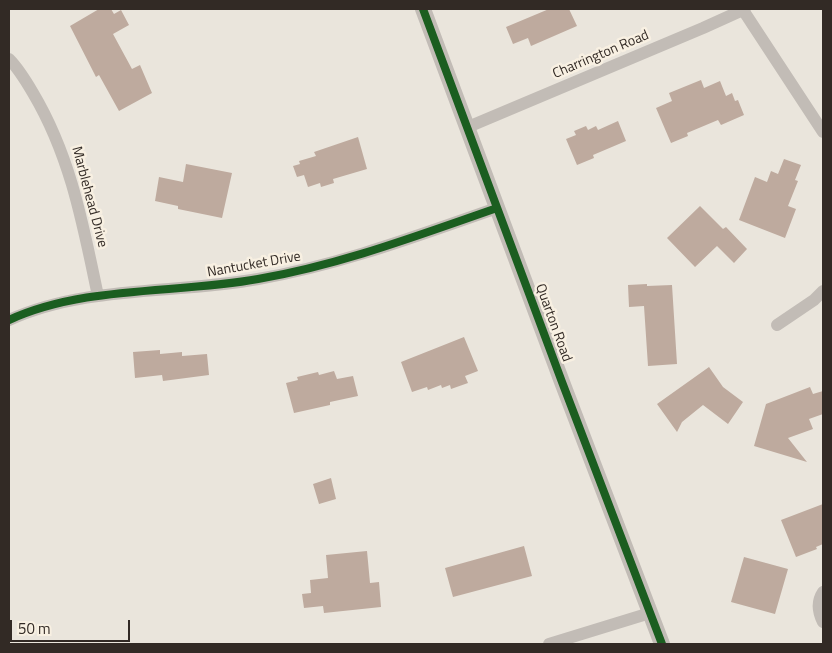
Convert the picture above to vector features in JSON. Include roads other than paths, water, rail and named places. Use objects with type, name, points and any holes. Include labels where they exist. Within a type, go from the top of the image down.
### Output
[{"type":"street","name":"Quarton Road","points":[[423,9],[558,373],[662,644]]},
{"type":"street","name":"Charrington Road","points":[[468,127],[744,9]]},
{"type":"street","points":[[744,9],[823,132]]},
{"type":"street","name":"Marblehead Drive","points":[[9,59],[35,96],[50,122],[60,145],[80,212],[98,296]]},
{"type":"street","name":"Nantucket Drive","points":[[9,320],[39,308],[98,296],[257,280],[286,274],[338,261],[497,208]]},
{"type":"street","points":[[777,324],[814,300],[823,291]]},
{"type":"street","points":[[823,592],[818,605],[823,622]]},
{"type":"street","points":[[549,644],[650,614]]}]
